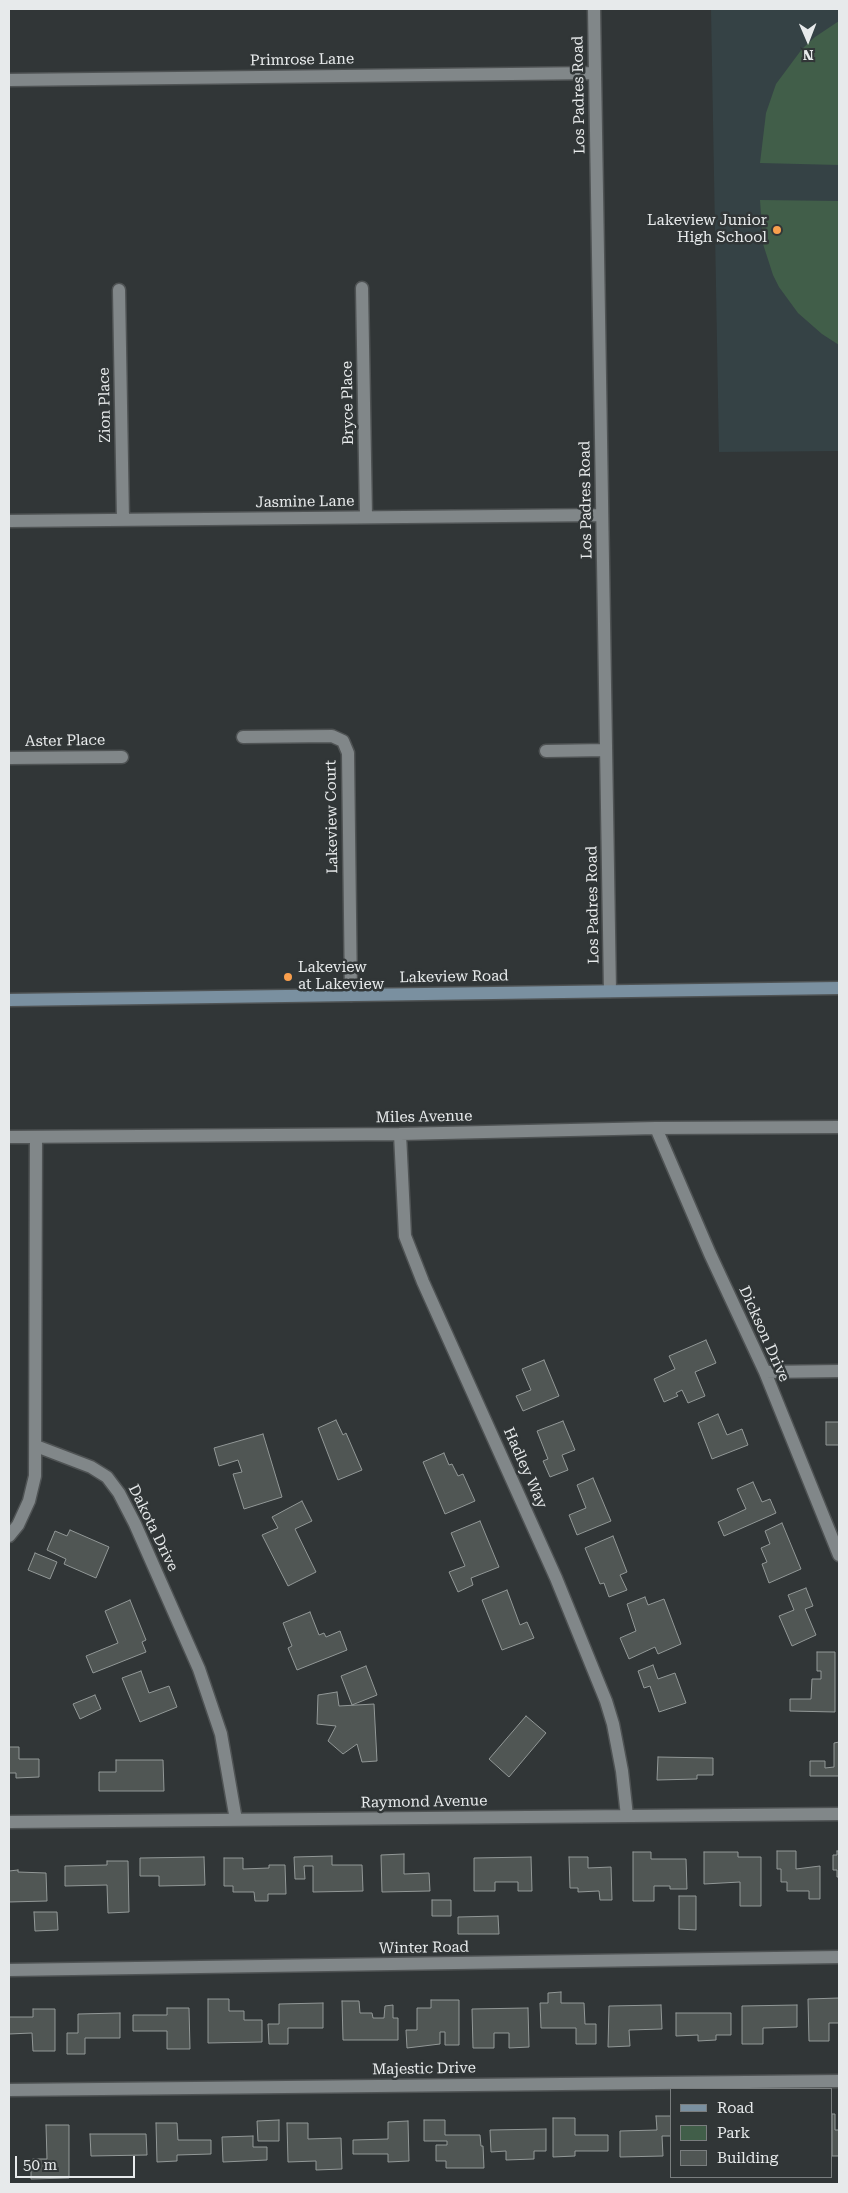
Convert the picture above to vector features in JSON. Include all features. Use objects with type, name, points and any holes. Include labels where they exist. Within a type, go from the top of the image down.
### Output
[{"type":"main road","name":"Lakeview Road","points":[[9,1000],[839,988]]},
{"type":"street","name":"Los Padres Road","points":[[594,9],[610,991]]},
{"type":"street","name":"Primrose Lane","points":[[9,80],[595,73]]},
{"type":"street","name":"Bryce Place","points":[[362,288],[366,517]]},
{"type":"street","name":"Zion Place","points":[[119,290],[123,520]]},
{"type":"street","name":"Jasmine Lane","points":[[9,521],[602,515]]},
{"type":"street","name":"Lakeview Court","points":[[243,738],[332,736],[344,741],[348,753],[351,995]]},
{"type":"street","points":[[546,751],[606,750]]},
{"type":"street","name":"Aster Place","points":[[9,758],[122,757]]},
{"type":"street","name":"Miles Avenue","points":[[9,1137],[400,1134],[656,1128],[839,1127]]},
{"type":"street","name":"Dickson Drive","points":[[656,1128],[710,1254],[765,1372],[839,1555]]},
{"type":"street","name":"Hadley Way","points":[[400,1134],[405,1236],[423,1282],[556,1578],[606,1701],[613,1724],[622,1771],[627,1816]]},
{"type":"street","points":[[9,1536],[18,1525],[29,1501],[35,1476],[36,1137]]},
{"type":"street","points":[[765,1372],[839,1372]]},
{"type":"street","name":"Dakota Drive","points":[[36,1446],[91,1467],[107,1477],[119,1493],[135,1524],[199,1669],[221,1734],[236,1820]]},
{"type":"street","name":"Raymond Avenue","points":[[9,1822],[839,1814]]},
{"type":"street","name":"Winter Road","points":[[9,1970],[839,1957]]},
{"type":"street","name":"Majestic Drive","points":[[9,2090],[839,2081]]},
{"type":"shaded area","name":"Lakeview Junior High School","points":[[711,9],[839,9],[839,451],[719,452]]},
{"type":"green space","points":[[839,21],[839,165],[760,163],[766,113],[776,84],[802,49],[815,37]]},
{"type":"green space","points":[[760,200],[839,201],[839,345],[822,334],[798,313],[779,287],[763,244]]},
{"type":"building","points":[[706,1340],[716,1363],[695,1372],[705,1396],[688,1403],[682,1390],[676,1393],[678,1396],[664,1402],[654,1379],[675,1369],[669,1356]]},
{"type":"building","points":[[544,1360],[559,1396],[523,1411],[516,1396],[531,1390],[522,1369]]},
{"type":"building","points":[[718,1414],[727,1435],[742,1429],[748,1445],[712,1459],[698,1423]]},
{"type":"building","points":[[336,1420],[343,1435],[346,1433],[362,1470],[338,1480],[318,1428]]},
{"type":"building","points":[[563,1421],[575,1450],[562,1455],[568,1470],[550,1477],[543,1461],[548,1459],[537,1431]]},
{"type":"building","points":[[826,1422],[839,1422],[839,1445],[826,1445]]},
{"type":"building","points":[[263,1434],[282,1497],[244,1509],[233,1474],[242,1472],[238,1460],[219,1466],[214,1448]]},
{"type":"building","points":[[444,1453],[449,1465],[452,1464],[458,1476],[463,1474],[475,1501],[445,1514],[423,1462]]},
{"type":"building","points":[[593,1478],[611,1521],[577,1535],[569,1515],[586,1508],[577,1485]]},
{"type":"building","points":[[753,1482],[762,1502],[770,1499],[776,1513],[724,1536],[718,1522],[746,1509],[737,1489]]},
{"type":"building","points":[[302,1501],[312,1521],[295,1529],[316,1572],[288,1586],[262,1535],[278,1528],[272,1517]]},
{"type":"building","points":[[480,1521],[499,1567],[471,1578],[473,1585],[458,1592],[449,1572],[465,1566],[451,1533]]},
{"type":"building","points":[[782,1523],[801,1569],[769,1583],[762,1564],[767,1562],[761,1548],[770,1544],[765,1531]]},
{"type":"building","points":[[70,1530],[109,1547],[96,1578],[64,1564],[66,1559],[47,1550],[55,1531],[67,1536]]},
{"type":"building","points":[[613,1536],[627,1572],[620,1575],[627,1590],[609,1597],[604,1583],[600,1584],[585,1548]]},
{"type":"building","points":[[35,1553],[57,1562],[50,1579],[28,1570]]},
{"type":"building","points":[[806,1588],[813,1606],[805,1609],[816,1635],[792,1646],[779,1616],[794,1610],[788,1595]]},
{"type":"building","points":[[507,1590],[520,1625],[527,1622],[534,1638],[502,1650],[482,1600]]},
{"type":"building","points":[[645,1597],[648,1605],[664,1599],[681,1644],[658,1654],[655,1647],[629,1659],[620,1638],[636,1631],[627,1604]]},
{"type":"building","points":[[130,1600],[146,1640],[142,1642],[146,1652],[93,1673],[86,1656],[118,1643],[105,1611]]},
{"type":"building","points":[[310,1612],[319,1635],[324,1633],[326,1637],[340,1631],[347,1650],[297,1670],[288,1648],[292,1646],[283,1623]]},
{"type":"building","points":[[817,1652],[835,1652],[835,1712],[790,1711],[790,1699],[811,1699],[812,1679],[821,1679],[821,1671],[817,1671]]},
{"type":"building","points":[[653,1665],[658,1679],[675,1673],[686,1703],[659,1712],[650,1686],[644,1688],[638,1671]]},
{"type":"building","points":[[366,1666],[377,1695],[352,1705],[341,1676]]},
{"type":"building","points":[[141,1671],[149,1693],[169,1686],[177,1707],[140,1722],[122,1678]]},
{"type":"building","points":[[337,1692],[339,1706],[374,1704],[377,1761],[362,1762],[357,1744],[343,1754],[328,1741],[336,1726],[317,1724],[318,1695]]},
{"type":"building","points":[[95,1695],[101,1709],[80,1719],[73,1704]]},
{"type":"building","points":[[526,1716],[546,1733],[509,1777],[489,1759]]},
{"type":"building","points":[[839,1742],[839,1776],[810,1776],[810,1761],[825,1761],[825,1768],[834,1767],[834,1743]]},
{"type":"building","points":[[9,1747],[19,1747],[19,1759],[39,1759],[39,1777],[16,1778],[16,1773],[9,1773]]},
{"type":"building","points":[[658,1757],[713,1758],[713,1775],[697,1775],[697,1779],[657,1780]]},
{"type":"building","points":[[116,1760],[163,1760],[164,1791],[99,1791],[99,1772],[116,1772]]},
{"type":"building","points":[[777,1851],[796,1851],[796,1869],[820,1866],[820,1899],[809,1899],[809,1891],[787,1891],[787,1882],[781,1882],[781,1869],[777,1869]]},
{"type":"building","points":[[837,1851],[839,1851],[839,1877],[837,1877],[837,1870],[833,1870],[833,1855],[837,1855]]},
{"type":"building","points":[[633,1852],[651,1852],[651,1859],[686,1859],[687,1889],[670,1889],[670,1886],[654,1886],[654,1901],[633,1901]]},
{"type":"building","points":[[704,1852],[738,1852],[738,1857],[761,1857],[761,1906],[740,1906],[740,1882],[704,1884]]},
{"type":"building","points":[[404,1854],[404,1874],[429,1873],[430,1891],[382,1892],[381,1855]]},
{"type":"building","points":[[332,1856],[332,1865],[362,1865],[363,1891],[313,1892],[313,1866],[304,1866],[305,1879],[295,1879],[294,1857]]},
{"type":"building","points":[[204,1857],[205,1885],[159,1886],[159,1876],[140,1876],[140,1858]]},
{"type":"building","points":[[531,1857],[532,1891],[518,1891],[518,1882],[495,1882],[495,1891],[474,1891],[474,1858]]},
{"type":"building","points":[[569,1857],[588,1857],[588,1868],[611,1867],[612,1900],[600,1900],[599,1891],[578,1892],[578,1888],[570,1888]]},
{"type":"building","points":[[224,1858],[243,1858],[243,1869],[269,1868],[269,1865],[285,1865],[286,1894],[268,1894],[268,1901],[255,1901],[254,1892],[233,1892],[233,1886],[224,1886]]},
{"type":"building","points":[[107,1861],[128,1861],[129,1912],[108,1913],[107,1885],[65,1886],[65,1866],[107,1865]]},
{"type":"building","points":[[9,1871],[46,1873],[47,1901],[9,1902]]},
{"type":"building","points":[[679,1896],[696,1896],[696,1930],[679,1929]]},
{"type":"building","points":[[432,1900],[451,1900],[451,1916],[432,1916]]},
{"type":"building","points":[[34,1912],[57,1912],[58,1930],[35,1931]]},
{"type":"building","points":[[498,1916],[499,1934],[458,1934],[458,1917]]},
{"type":"building","points":[[561,1992],[561,2003],[584,2003],[585,2024],[596,2024],[596,2044],[576,2044],[576,2028],[541,2028],[540,2003],[548,2003],[548,1993]]},
{"type":"building","points":[[839,1998],[839,2023],[829,2023],[829,2041],[809,2041],[808,1999]]},
{"type":"building","points":[[208,1999],[229,1999],[229,2011],[244,2011],[244,2020],[262,2020],[262,2042],[208,2043]]},
{"type":"building","points":[[431,2000],[459,2000],[459,2045],[445,2045],[445,2032],[440,2032],[440,2044],[407,2048],[406,2030],[417,2030],[417,2008],[431,2008]]},
{"type":"building","points":[[342,2001],[359,2001],[360,2013],[372,2013],[373,2018],[384,2018],[385,2006],[393,2005],[393,2018],[398,2018],[398,2040],[343,2040]]},
{"type":"building","points":[[323,2003],[323,2028],[288,2028],[288,2044],[269,2044],[268,2024],[279,2024],[279,2004]]},
{"type":"building","points":[[661,2005],[662,2029],[629,2030],[630,2046],[608,2047],[609,2006]]},
{"type":"building","points":[[797,2005],[797,2027],[763,2028],[763,2044],[742,2044],[742,2006]]},
{"type":"building","points":[[167,2008],[189,2008],[190,2049],[167,2049],[167,2031],[133,2031],[133,2015],[167,2015]]},
{"type":"building","points":[[528,2008],[529,2047],[509,2048],[509,2033],[494,2033],[494,2048],[473,2048],[472,2009]]},
{"type":"building","points":[[33,2009],[55,2009],[55,2051],[33,2051],[32,2033],[9,2034],[9,2017],[33,2017]]},
{"type":"building","points":[[120,2013],[120,2038],[85,2038],[85,2054],[67,2054],[67,2033],[78,2033],[78,2014]]},
{"type":"building","points":[[676,2013],[731,2013],[731,2035],[716,2035],[716,2040],[698,2041],[698,2035],[676,2036]]},
{"type":"building","points":[[833,2114],[835,2114],[835,2130],[839,2130],[839,2156],[833,2156]]},
{"type":"building","points":[[656,2116],[670,2116],[670,2136],[662,2136],[663,2156],[620,2157],[620,2131],[657,2130]]},
{"type":"building","points":[[553,2118],[575,2118],[575,2135],[608,2135],[608,2151],[575,2151],[575,2156],[553,2157]]},
{"type":"building","points":[[279,2120],[279,2141],[258,2141],[257,2121]]},
{"type":"building","points":[[424,2120],[445,2120],[445,2135],[480,2135],[481,2146],[483,2146],[484,2168],[446,2168],[446,2161],[436,2161],[436,2145],[447,2145],[447,2141],[424,2141]]},
{"type":"building","points":[[408,2121],[409,2161],[388,2162],[388,2154],[353,2154],[353,2140],[388,2139],[388,2122]]},
{"type":"building","points":[[156,2123],[177,2123],[178,2140],[211,2140],[211,2154],[177,2155],[177,2161],[157,2162]]},
{"type":"building","points":[[287,2123],[308,2123],[308,2139],[341,2138],[342,2169],[316,2170],[316,2161],[288,2162]]},
{"type":"building","points":[[46,2125],[69,2125],[69,2178],[31,2179],[31,2159],[47,2159]]},
{"type":"building","points":[[546,2129],[546,2151],[534,2151],[534,2159],[506,2160],[506,2151],[491,2152],[490,2130]]},
{"type":"building","points":[[90,2134],[146,2134],[147,2155],[91,2156]]},
{"type":"building","points":[[253,2136],[253,2147],[267,2147],[267,2160],[223,2162],[222,2137]]},
{"type":"place","name":"Lakeview Junior High School","points":[[777,230]]},
{"type":"place","name":"Lakeview at Lakeview","points":[[288,977]]}]
